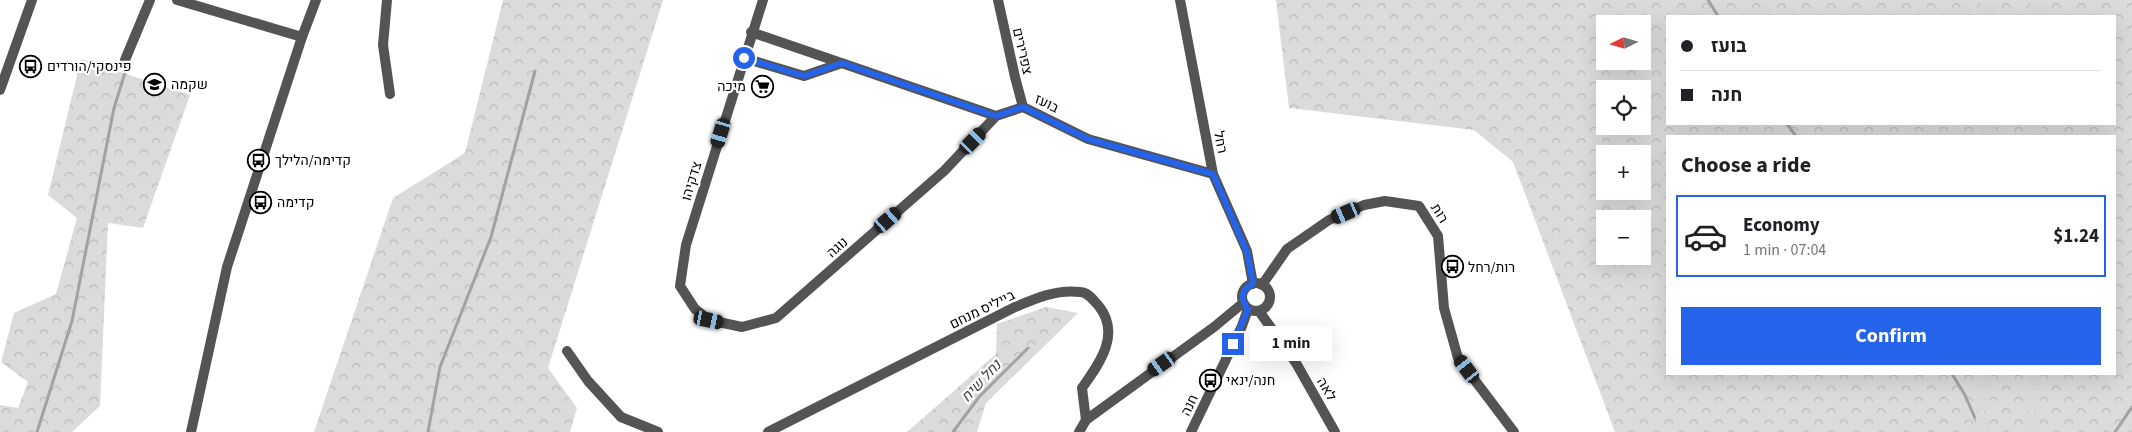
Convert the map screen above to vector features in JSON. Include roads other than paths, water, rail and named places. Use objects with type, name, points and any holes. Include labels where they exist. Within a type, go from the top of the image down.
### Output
[{"type":"street","points":[[0,90],[32,0]]},
{"type":"street","points":[[125,60],[150,0]]},
{"type":"street","points":[[177,0],[302,37]]},
{"type":"street","points":[[191,432],[227,267],[302,37],[316,0]]},
{"type":"street","points":[[386,0],[383,45],[390,94]]},
{"type":"street","name":"צדקיהו","points":[[680,286],[686,245],[762,0]]},
{"type":"street","name":"צפרירים","points":[[998,0],[1023,107]]},
{"type":"street","name":"רחל","points":[[1180,0],[1213,174],[1247,252],[1257,284]]},
{"type":"street","points":[[751,32],[996,116]]},
{"type":"street","points":[[744,58],[804,76],[842,63]]},
{"type":"street","name":"בועז","points":[[996,116],[1023,107],[1088,139],[1213,174]]},
{"type":"street","name":"נוגה","points":[[680,286],[695,309],[709,320],[742,327],[776,318],[944,171],[996,116]]},
{"type":"street","name":"רות","points":[[1257,284],[1287,250],[1329,220],[1364,205],[1385,201],[1419,206],[1438,236],[1444,308],[1458,358],[1514,432]]},
{"type":"street","points":[[1257,284],[1268,290],[1270,296],[1267,306],[1259,311],[1245,306],[1242,293],[1245,289],[1257,284]]},
{"type":"street","name":"בייליס מנחם","points":[[768,432],[1013,308],[1060,292],[1082,292],[1090,296],[1102,310],[1109,331],[1103,358],[1082,388],[1086,420]]},
{"type":"street","points":[[1079,432],[1086,420],[1245,306]]},
{"type":"street","name":"חנה","points":[[1191,432],[1242,326],[1245,306]]},
{"type":"street","name":"לאה","points":[[1259,311],[1296,363],[1335,432]]},
{"type":"street","points":[[567,352],[588,381],[621,417],[658,432]]},
{"type":"waterway","points":[[1708,0],[1717,15]]},
{"type":"waterway","points":[[37,432],[72,321],[114,108],[129,60]]},
{"type":"waterway","points":[[428,432],[440,367],[491,237],[535,71]]},
{"type":"waterway","points":[[1788,125],[1795,135]]},
{"type":"waterway","name":"נחל שיח","points":[[953,432],[979,397],[1028,348]]},
{"type":"waterway","points":[[1953,375],[1965,395],[1981,432]]},
{"type":"waterway","points":[[2115,432],[2132,407]]},
{"type":"tunnel","points":[[1988,0],[1988,15]]},
{"type":"tunnel","points":[[2037,0],[2037,15]]},
{"type":"tunnel","points":[[1987,125],[1987,135]]},
{"type":"tunnel","points":[[2036,125],[2036,135]]},
{"type":"tunnel","points":[[1982,432],[1984,375]]},
{"type":"tunnel","points":[[2033,432],[2034,375]]},
{"type":"place","name":"פינסקי/הורדים","points":[[31,66]]},
{"type":"place","name":"שקמה","points":[[155,84]]},
{"type":"place","name":"מיכה","points":[[762,86]]},
{"type":"place","name":"קדימה/הלילך","points":[[259,160]]},
{"type":"place","name":"קדימה","points":[[261,202]]},
{"type":"place","name":"רות/רחל","points":[[1452,267]]},
{"type":"place","name":"חנה/ינאי","points":[[1210,380]]}]
